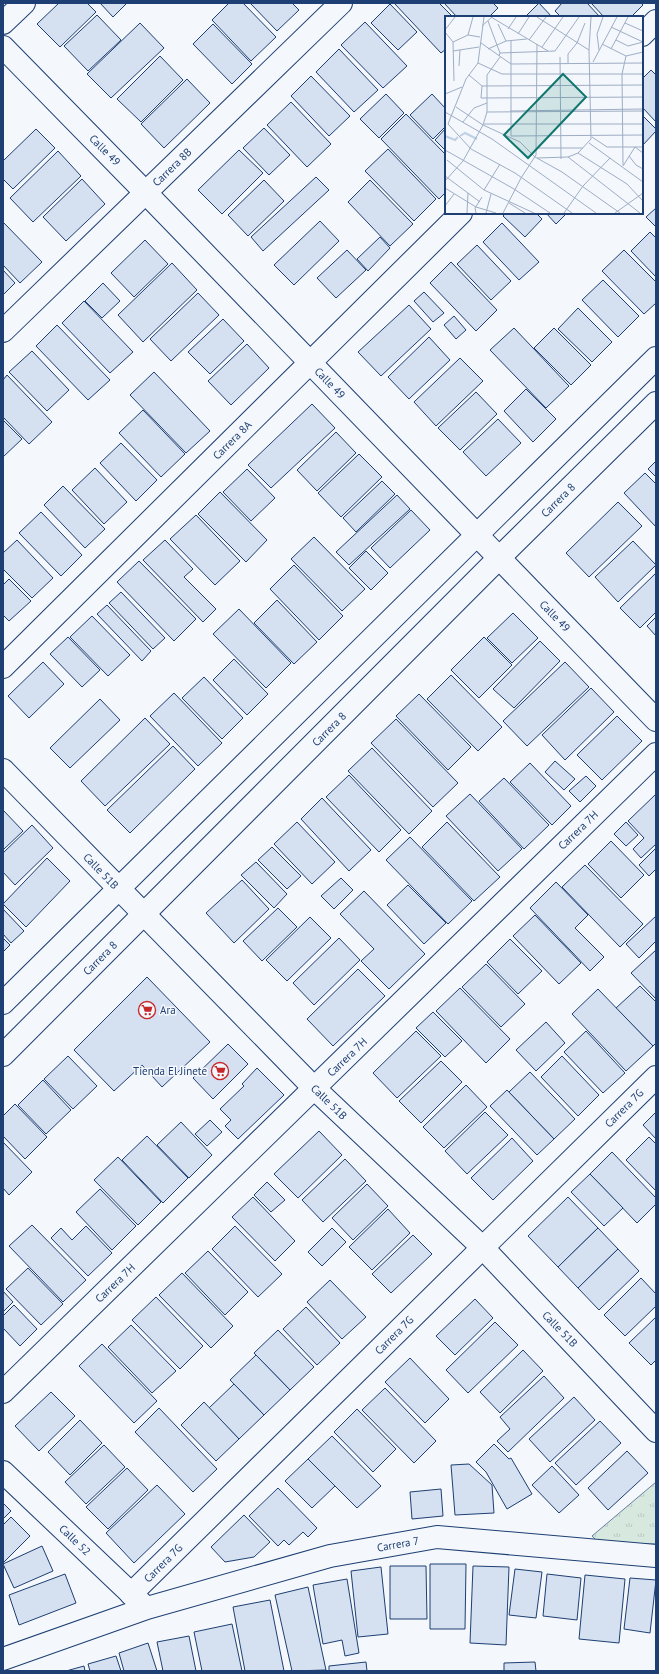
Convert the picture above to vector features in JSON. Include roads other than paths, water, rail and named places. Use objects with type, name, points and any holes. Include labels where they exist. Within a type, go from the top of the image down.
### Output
[{"type":"street","points":[[3,23],[24,3]]},
{"type":"street","name":"Carrera 8B","points":[[3,331],[341,3]]},
{"type":"street","points":[[643,34],[656,21]]},
{"type":"street","name":"Calle 49","points":[[3,47],[656,720]]},
{"type":"street","name":"Carrera 8A","points":[[3,667],[460,214]]},
{"type":"street","points":[[3,1003],[476,534],[656,358]]},
{"type":"street","name":"Carrera 8","points":[[3,1055],[499,558],[656,403]]},
{"type":"street","name":"Carrera 7H","points":[[3,1392],[656,754]]},
{"type":"street","name":"Calle 51B","points":[[3,770],[314,1089],[483,1248],[652,1418]]},
{"type":"street","name":"Carrera 7G","points":[[131,1594],[656,1077]]},
{"type":"street","name":"Calle 52","points":[[3,1472],[131,1594],[148,1608]]},
{"type":"street","name":"Carrera 7","points":[[148,1608],[330,1556],[437,1537],[656,1556]]},
{"type":"street","points":[[3,1659],[148,1608]]},
{"type":"place","name":"Ara","points":[[147,1010]]},
{"type":"place","name":"Tienda El Jinete","points":[[220,1071]]}]
